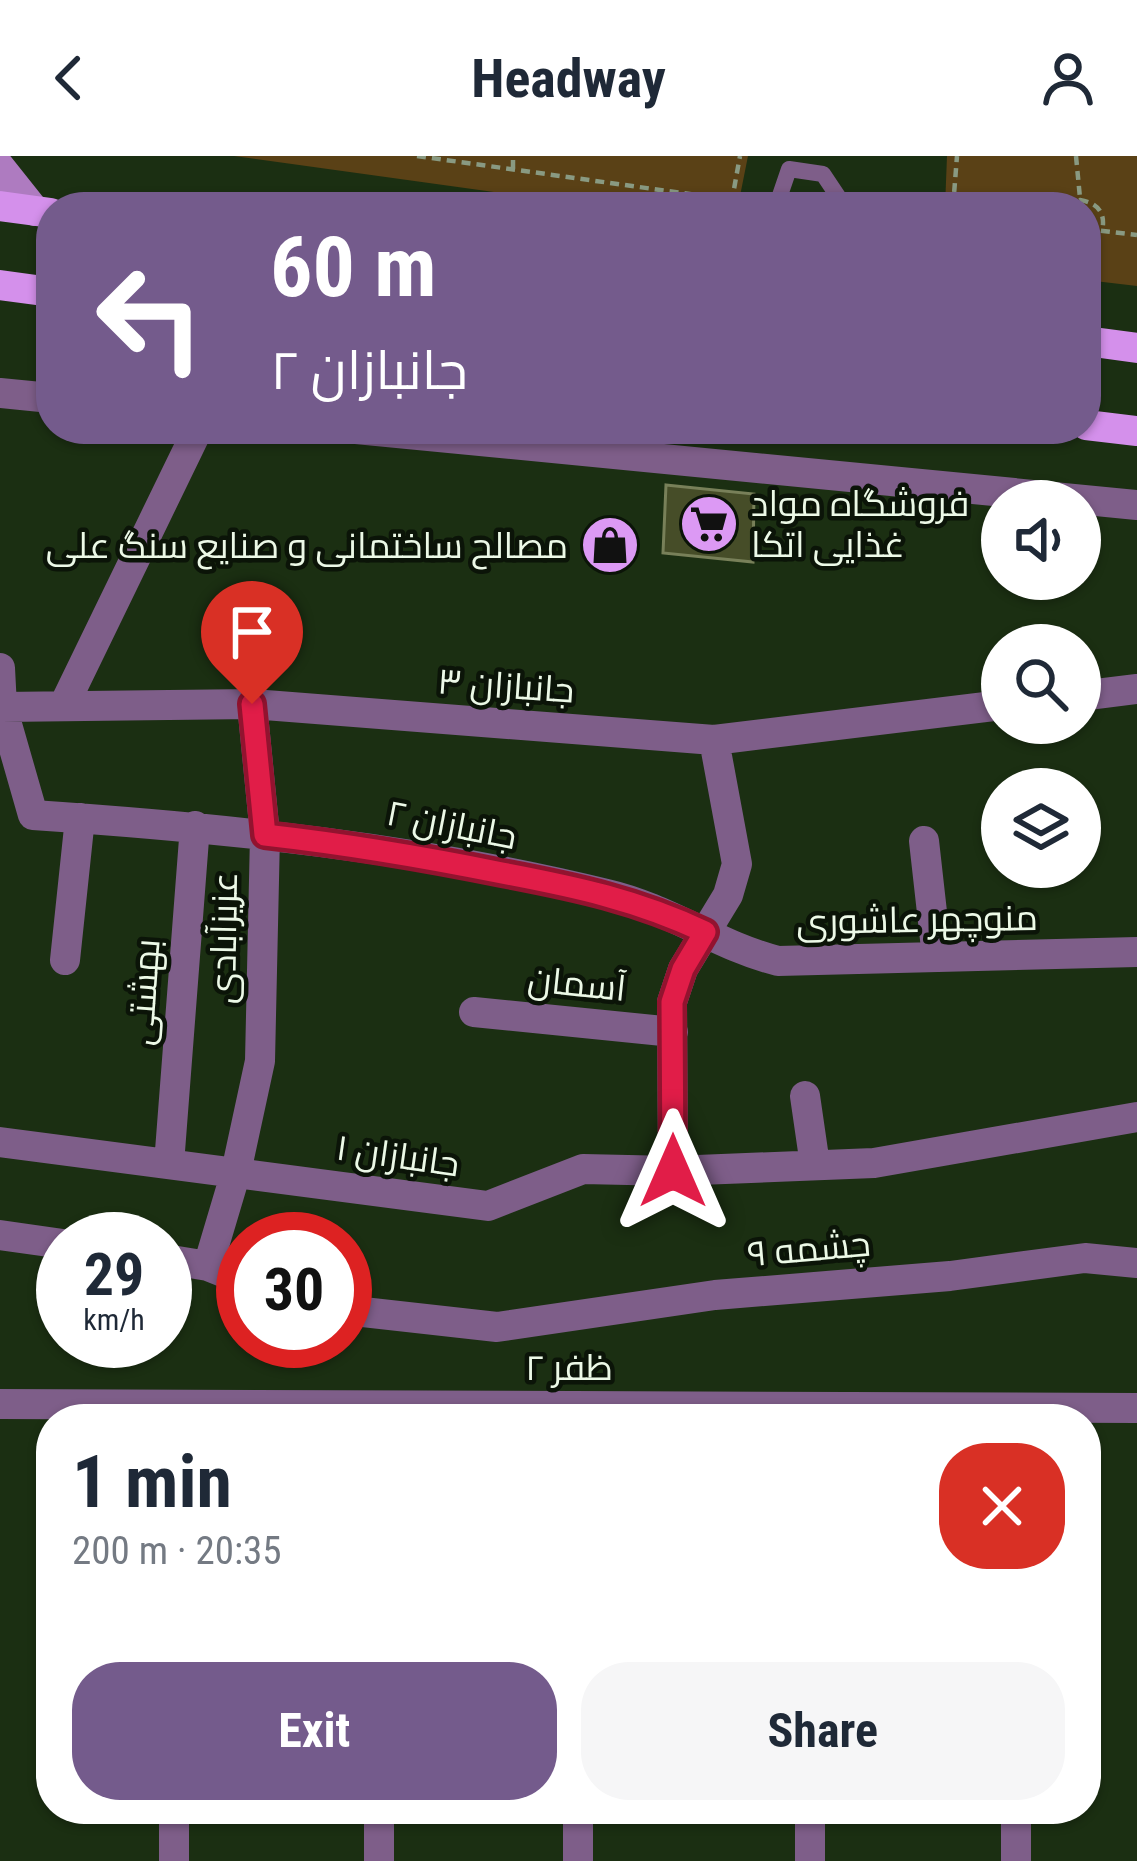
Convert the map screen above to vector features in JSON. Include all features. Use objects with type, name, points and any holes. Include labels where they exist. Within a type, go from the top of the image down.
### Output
[{"type":"main road","points":[[0,167],[36,205]]},
{"type":"main road","points":[[0,206],[36,211]]},
{"type":"main road","points":[[0,285],[36,290]]},
{"type":"main road","points":[[1101,343],[1137,348]]},
{"type":"main road","points":[[1101,427],[1137,431]]},
{"type":"street","points":[[0,393],[36,397]]},
{"type":"street","points":[[64,705],[191,444]]},
{"type":"street","points":[[510,444],[1137,505]]},
{"type":"street","points":[[0,668],[2,707]]},
{"type":"street","points":[[1101,692],[1137,688]]},
{"type":"street","name":"جانبازان ۳","points":[[2,707],[252,704],[714,740],[981,708]]},
{"type":"street","name":"عزیزآبادی","points":[[208,1265],[236,1172],[260,1060],[265,835],[252,704]]},
{"type":"street","name":"جانبازان ۲","points":[[2,707],[33,815],[195,826],[372,848],[609,894],[656,908],[705,932]]},
{"type":"street","points":[[673,1171],[672,1002],[683,969],[728,896],[737,865],[714,740]]},
{"type":"street","points":[[65,960],[80,818]]},
{"type":"street","name":"بهشتی","points":[[169,1164],[195,826]]},
{"type":"street","points":[[924,841],[937,957]]},
{"type":"street","name":"منوچهر عاشوری","points":[[705,932],[746,953],[778,962],[1137,952]]},
{"type":"street","name":"آسمان","points":[[474,1012],[673,1032]]},
{"type":"street","points":[[805,1096],[815,1165]]},
{"type":"street","name":"جانبازان ۱","points":[[0,1142],[488,1207],[583,1169],[673,1171],[874,1163],[1137,1117]]},
{"type":"street","points":[[0,1235],[36,1240]]},
{"type":"street","name":"چشمه ۹","points":[[372,1313],[497,1327],[715,1295],[950,1276],[1085,1258],[1137,1263]]},
{"type":"street","points":[[192,1263],[216,1268]]},
{"type":"street","name":"ظفر ۲","points":[[0,1404],[36,1406]]},
{"type":"street","name":"ظفر ۲","points":[[1101,1409],[1137,1408]]},
{"type":"street","points":[[174,1824],[174,1861]]},
{"type":"street","points":[[379,1824],[379,1861]]},
{"type":"street","points":[[578,1824],[578,1861]]},
{"type":"street","points":[[810,1824],[810,1861]]},
{"type":"street","points":[[1016,1824],[1016,1861]]},
{"type":"lane","points":[[781,192],[789,169],[823,174],[835,192]]},
{"type":"path","points":[[417,156],[674,192]]},
{"type":"path","points":[[513,156],[513,170]]},
{"type":"path","points":[[733,192],[740,156]]},
{"type":"path","points":[[954,192],[957,156]]},
{"type":"path","points":[[1076,156],[1079,192]]},
{"type":"path","points":[[1101,215],[1102,231],[1137,236]]},
{"type":"shaded area","points":[[234,156],[748,156],[741,192],[494,192]]},
{"type":"shaded area","points":[[947,156],[1137,156],[1137,286],[1101,282],[1101,192],[946,192]]},
{"type":"building","name":"فروشگاه مواد غذایی اتکا","points":[[666,485],[754,494],[753,562],[663,553]]},
{"type":"place","name":"فروشگاه مواد غذایی اتکا","points":[[709,524]]},
{"type":"place","name":"مصالح ساختمانی و صنایع سنگ علی","points":[[610,545]]},
{"type":"route","points":[[252,704],[265,835],[372,848],[609,894],[656,908],[705,932],[683,969],[672,1002],[673,1171]]}]
